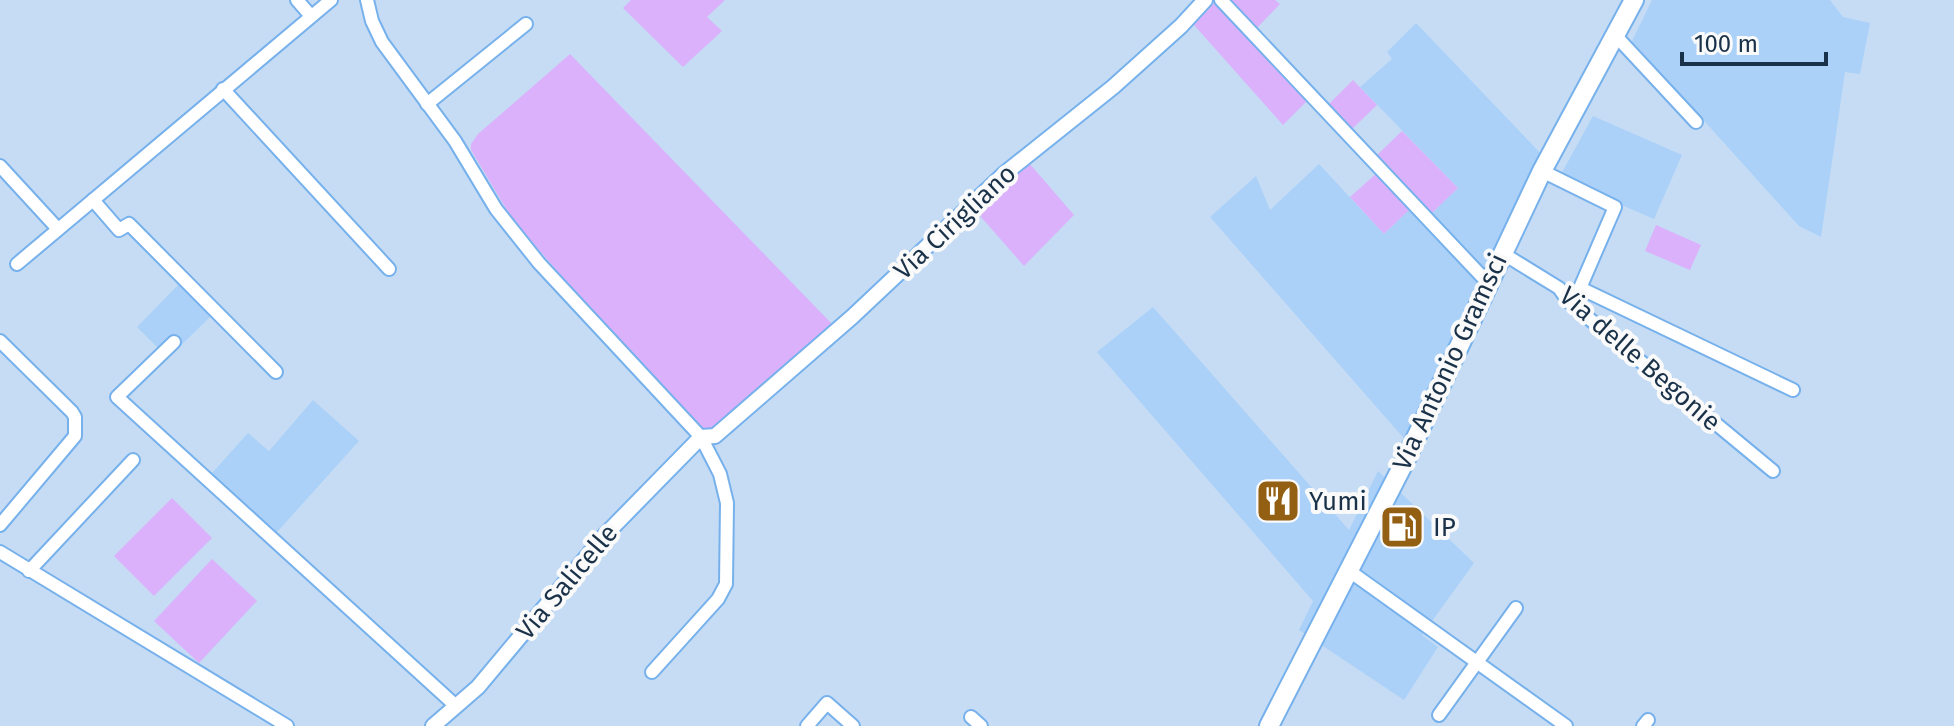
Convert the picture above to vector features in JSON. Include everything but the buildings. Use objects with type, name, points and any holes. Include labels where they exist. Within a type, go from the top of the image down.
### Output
[{"type":"main road","name":"Via Antonio Gramsci","points":[[1269,726],[1405,461],[1542,171],[1634,0]]},
{"type":"street","points":[[297,0],[311,16]]},
{"type":"street","points":[[17,264],[331,0]]},
{"type":"street","points":[[367,0],[378,36],[455,141],[496,209],[539,263],[701,437],[720,474],[727,503],[726,584],[718,599],[652,672]]},
{"type":"street","name":"Via Cirigliano","points":[[701,437],[715,436],[852,317],[1004,174],[1113,87],[1181,26],[1205,0]]},
{"type":"street","points":[[1221,0],[1488,283]]},
{"type":"street","points":[[427,104],[526,24]]},
{"type":"street","points":[[1616,36],[1696,122]]},
{"type":"street","points":[[223,89],[389,269]]},
{"type":"street","points":[[0,166],[58,229]]},
{"type":"street","points":[[1542,171],[1615,207],[1580,288],[1793,390]]},
{"type":"street","points":[[93,200],[119,230],[129,224],[276,372]]},
{"type":"street","name":"Via delle Begonie","points":[[1502,253],[1559,288],[1569,302],[1773,471]]},
{"type":"street","points":[[0,341],[72,412],[75,426],[75,436],[0,525]]},
{"type":"street","points":[[174,342],[117,397],[456,706]]},
{"type":"street","name":"Via Salicelle","points":[[433,726],[478,687],[605,535],[701,437]]},
{"type":"street","points":[[29,571],[133,460]]},
{"type":"street","points":[[0,552],[287,726]]},
{"type":"street","points":[[1348,570],[1566,726]]},
{"type":"street","points":[[1439,715],[1516,608]]},
{"type":"street","points":[[807,726],[827,703],[853,726]]},
{"type":"shaded area","points":[[631,0],[725,0],[707,17],[722,31],[683,67],[623,8]]},
{"type":"shaded area","points":[[1229,0],[1275,0],[1280,4],[1256,29]]},
{"type":"shaded area","points":[[1652,0],[1830,0],[1843,17],[1870,23],[1860,74],[1845,72],[1821,237],[1799,226],[1632,41]]},
{"type":"shaded area","points":[[1214,3],[1308,100],[1283,125],[1194,25]]},
{"type":"shaded area","points":[[1416,23],[1545,158],[1408,443],[1210,217],[1256,176],[1270,210],[1319,164],[1384,234],[1419,200],[1432,213],[1458,188],[1360,87],[1392,59],[1387,52]]},
{"type":"shaded area","points":[[570,54],[833,325],[715,430],[704,432],[585,303],[508,212],[471,150],[471,144],[478,134]]},
{"type":"shaded area","points":[[1353,80],[1377,105],[1351,130],[1328,105]]},
{"type":"shaded area","points":[[1593,116],[1682,155],[1654,219],[1559,178]]},
{"type":"shaded area","points":[[1402,131],[1458,188],[1432,213],[1376,156]]},
{"type":"shaded area","points":[[1029,163],[1074,215],[1024,266],[974,209]]},
{"type":"shaded area","points":[[1377,173],[1410,209],[1384,234],[1350,197]]},
{"type":"shaded area","points":[[1656,225],[1701,245],[1690,270],[1645,251]]},
{"type":"shaded area","points":[[182,281],[213,314],[168,358],[137,327]]},
{"type":"shaded area","points":[[1153,307],[1349,530],[1378,471],[1474,563],[1422,635],[1438,647],[1404,700],[1299,630],[1313,601],[1097,352]]},
{"type":"shaded area","points":[[313,400],[359,441],[269,541],[204,482],[248,433],[269,451]]},
{"type":"shaded area","points":[[172,498],[212,538],[154,596],[114,556]]},
{"type":"shaded area","points":[[212,559],[257,601],[199,663],[154,621]]},
{"type":"place","name":"Yumi","points":[[1278,501]]},
{"type":"place","name":"IP","points":[[1402,527]]}]
